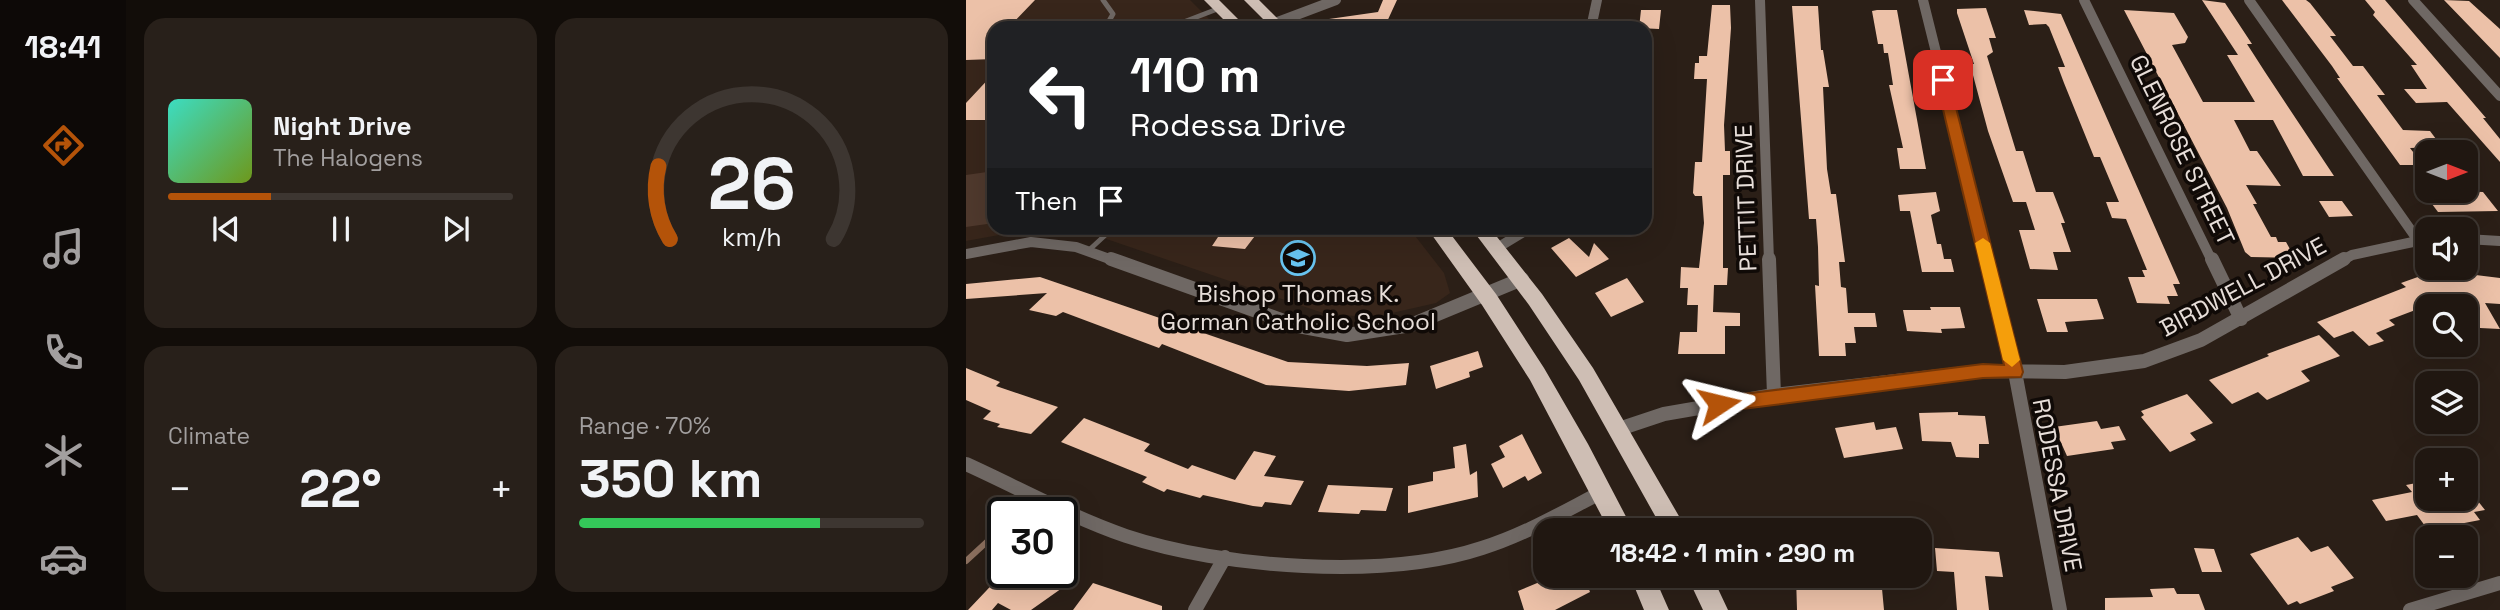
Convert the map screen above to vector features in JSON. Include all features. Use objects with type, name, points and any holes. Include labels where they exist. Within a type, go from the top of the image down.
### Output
[{"type":"highway","points":[[1251,0],[1273,21]]},
{"type":"highway","points":[[1216,4],[1233,21]]},
{"type":"highway","points":[[1441,235],[1486,295],[1559,408],[1615,518]]},
{"type":"highway","points":[[1486,235],[1522,279],[1622,428],[1669,518]]},
{"type":"highway","points":[[1647,588],[1657,610]]},
{"type":"highway","points":[[1705,588],[1716,610]]},
{"type":"street","points":[[1289,21],[1336,0]]},
{"type":"street","points":[[1592,21],[1597,0]]},
{"type":"street","name":"PETTIT DRIVE","points":[[1760,0],[1774,395]]},
{"type":"street","name":"RODESSA DRIVE","points":[[1923,0],[2015,372],[2060,610]]},
{"type":"street","name":"GLENROSE STREET","points":[[2084,0],[2241,319]]},
{"type":"street","points":[[2249,0],[2415,229]]},
{"type":"street","points":[[2413,0],[2500,96]]},
{"type":"street","points":[[1497,248],[1518,235]]},
{"type":"street","points":[[2478,240],[2500,241]]},
{"type":"street","name":"BIRDWELL DRIVE","points":[[1622,428],[1664,414],[1774,395],[1983,371],[2065,372],[2144,361],[2201,340],[2353,255],[2415,241]]},
{"type":"street","points":[[966,254],[1031,242],[1065,244],[1284,321],[1336,334],[1360,335],[1397,329],[1522,279]]},
{"type":"street","points":[[966,464],[1123,535],[1225,557],[1374,565],[1440,559],[1511,537],[1602,492]]},
{"type":"street","points":[[1195,610],[1225,557]]},
{"type":"street","points":[[2410,610],[2442,598],[2500,583]]},
{"type":"lane","points":[[1104,0],[1113,15],[1109,21]]},
{"type":"lane","points":[[1182,21],[1216,4]]},
{"type":"lane","points":[[1088,251],[1105,235]]},
{"type":"shaded area","points":[[966,0],[1190,0],[1211,21],[987,21],[987,235],[999,235],[966,241]]},
{"type":"shaded area","points":[[987,172],[987,224],[966,227],[966,175]]},
{"type":"shaded area","name":"Bishop Thomas K. Gorman Catholic School","points":[[1095,235],[1414,235],[1444,273],[1450,293],[1436,303],[1383,315],[1323,313]]},
{"type":"building","points":[[966,0],[1035,0],[1015,21],[987,21],[987,59],[966,60]]},
{"type":"building","points":[[1383,0],[1397,0],[1387,21],[1329,19],[1378,12]]},
{"type":"building","points":[[2202,0],[2225,3],[2252,44],[2247,44],[2334,176],[2303,176],[2273,120],[2234,120],[2250,151],[2257,151],[2281,186],[2246,185],[2257,204],[2253,204],[2271,237],[2276,237],[2278,242],[2286,242],[2295,258],[2251,257],[2245,252],[2227,208],[2124,10],[2174,13],[2188,37],[2185,43],[2172,45],[2203,102],[2255,102],[2227,55],[2238,55]]},
{"type":"building","points":[[2282,0],[2306,0],[2310,3],[2336,36],[2330,36],[2353,66],[2363,66],[2385,95],[2377,95],[2403,130],[2430,131],[2437,140],[2415,140],[2415,148],[2410,148],[2415,155],[2415,165],[2400,165],[2337,78],[2340,78]]},
{"type":"building","points":[[2365,0],[2385,0],[2486,118],[2483,118],[2500,139],[2500,162],[2447,102],[2416,103],[2404,89],[2427,89],[2411,65],[2417,65],[2373,15],[2375,12]]},
{"type":"building","points":[[2444,0],[2469,1],[2500,29],[2500,58]]},
{"type":"building","points":[[1712,5],[1730,5],[1731,28],[1724,125],[1725,151],[1730,151],[1730,175],[1723,175],[1723,268],[1728,268],[1727,285],[1714,285],[1713,312],[1740,313],[1740,326],[1725,326],[1725,354],[1678,354],[1680,332],[1697,332],[1698,305],[1687,305],[1688,288],[1680,288],[1681,267],[1699,268],[1704,223],[1702,196],[1695,196],[1693,193],[1695,162],[1702,162],[1707,79],[1694,79],[1695,63],[1699,63],[1699,56],[1707,56]]},
{"type":"building","points":[[1792,6],[1818,6],[1821,50],[1829,87],[1823,87],[1827,169],[1831,194],[1836,194],[1845,262],[1839,262],[1841,287],[1846,288],[1848,313],[1875,313],[1877,327],[1854,327],[1856,343],[1845,343],[1846,356],[1819,356],[1815,285],[1819,286],[1816,219],[1809,219]]},
{"type":"building","points":[[1986,8],[1996,38],[1989,38],[1993,52],[1987,56],[2016,151],[2023,151],[2036,192],[2053,192],[2065,223],[2061,223],[2071,252],[2053,252],[2058,270],[2030,269],[2019,230],[2035,230],[2026,202],[2013,202],[1988,131],[1970,64],[1974,64],[1957,13],[1957,9]]},
{"type":"building","points":[[1641,10],[1661,10],[1659,29],[1652,29],[1652,21],[1640,21]]},
{"type":"building","points":[[1897,10],[1926,169],[1900,169],[1897,148],[1903,148],[1889,85],[1893,85],[1888,53],[1884,53],[1883,44],[1878,44],[1872,11]]},
{"type":"building","points":[[2024,10],[2061,14],[2180,284],[2173,284],[2178,296],[2167,296],[2170,304],[2137,303],[2128,277],[2145,277],[2142,270],[2147,270],[2126,219],[2112,218],[2106,202],[2119,202],[2100,157],[2094,157],[2064,83],[2058,67],[2065,67],[2049,27],[2046,24],[2029,25]]},
{"type":"building","points":[[987,80],[987,120],[966,120],[966,103]]},
{"type":"building","points":[[1936,192],[1940,211],[1931,215],[1937,244],[1941,244],[1944,259],[1951,259],[1954,272],[1922,272],[1910,211],[1900,211],[1898,195]]},
{"type":"building","points":[[2478,192],[2483,192],[2498,211],[2438,212],[2431,203],[2478,203]]},
{"type":"building","points":[[2319,201],[2342,201],[2353,216],[2329,217]]},
{"type":"building","points":[[1219,235],[1256,235],[1245,249],[1212,246]]},
{"type":"building","points":[[1569,238],[1589,257],[1594,243],[1609,259],[1576,277],[1551,248]]},
{"type":"building","points":[[2478,275],[2500,278],[2500,304],[2485,303],[2500,329],[2478,326],[2478,294],[2415,294],[2415,310],[2389,320],[2395,325],[2376,333],[2384,341],[2369,346],[2353,331],[2334,338],[2317,322],[2406,287],[2401,283],[2415,278],[2478,280]]},
{"type":"building","points":[[1040,277],[1288,362],[1367,366],[1409,363],[1406,385],[1349,391],[1266,385],[1162,344],[1159,348],[1063,312],[1056,316],[1029,310],[1047,293],[966,299],[966,284]]},
{"type":"building","points":[[1627,278],[1644,302],[1611,317],[1595,293]]},
{"type":"building","points":[[2037,299],[2097,299],[2104,319],[2065,322],[2068,332],[2047,332]]},
{"type":"building","points":[[1930,307],[1960,307],[1965,328],[1941,329],[1942,333],[1907,331],[1903,310],[1931,310]]},
{"type":"building","points":[[2319,335],[2340,356],[2301,371],[2310,381],[2267,400],[2258,392],[2232,404],[2209,380],[2269,356],[2267,354]]},
{"type":"building","points":[[1478,351],[1483,367],[1469,372],[1470,377],[1436,389],[1430,366]]},
{"type":"building","points":[[966,368],[1000,382],[996,386],[1058,407],[1031,434],[997,427],[1000,424],[983,419],[991,411],[966,400]]},
{"type":"building","points":[[2187,394],[2213,423],[2190,433],[2196,440],[2170,452],[2141,417],[2144,415],[2141,411]]},
{"type":"building","points":[[1958,412],[1958,415],[1985,416],[1989,444],[1979,444],[1979,458],[1956,457],[1951,442],[1922,441],[1919,413]]},
{"type":"building","points":[[1084,418],[1150,444],[1144,451],[1188,469],[1192,465],[1235,480],[1254,451],[1276,456],[1264,476],[1304,481],[1291,505],[1265,502],[1262,507],[1203,495],[1200,498],[1167,489],[1164,492],[1142,482],[1147,477],[1061,442]]},
{"type":"building","points":[[2097,421],[2101,429],[2119,426],[2126,440],[2111,442],[2114,449],[2067,456],[2054,427]]},
{"type":"building","points":[[1874,422],[1876,430],[1896,427],[1903,449],[1844,458],[1835,428]]},
{"type":"building","points":[[1522,434],[1542,473],[1528,481],[1525,476],[1503,488],[1491,464],[1505,457],[1499,446]]},
{"type":"building","points":[[1466,444],[1470,475],[1477,471],[1478,497],[1408,513],[1408,486],[1433,481],[1433,472],[1455,468],[1453,447]]},
{"type":"building","points":[[2415,483],[2415,511],[2478,511],[2478,501],[2485,510],[2474,512],[2480,520],[2454,525],[2424,525],[2417,515],[2386,521],[2372,500],[2412,492],[2406,485]]},
{"type":"building","points":[[1328,485],[1393,488],[1386,511],[1361,510],[1359,514],[1318,512]]},
{"type":"building","points":[[2298,537],[2311,552],[2328,546],[2354,578],[2331,587],[2334,591],[2300,604],[2297,601],[2288,605],[2250,554]]},
{"type":"building","points":[[1935,548],[1999,552],[2003,577],[1985,576],[1989,610],[1957,610],[1954,572],[1937,571]]},
{"type":"building","points":[[2194,548],[2214,549],[2222,572],[2202,572]]},
{"type":"building","points":[[1093,583],[1162,606],[1162,610],[1073,610]]},
{"type":"building","points":[[1533,585],[1533,588],[1588,588],[1590,592],[1555,610],[1524,610],[1518,591]]},
{"type":"building","points":[[989,588],[1062,588],[1031,610],[1011,610],[998,603],[992,610],[968,610]]},
{"type":"building","points":[[1796,588],[1882,588],[1884,610],[1797,610]]},
{"type":"building","points":[[2174,588],[2177,594],[2199,594],[2205,610],[2105,610],[2105,598],[2153,597],[2150,589]]},
{"type":"waterway","points":[[966,561],[987,542]]},
{"type":"slow traffic","points":[[1983,243],[2012,360]]},
{"type":"place","name":"Bishop Thomas K. Gorman Catholic School","points":[[1298,258]]},
{"type":"route","points":[[1719,404],[1774,395],[1983,371],[2015,372],[1943,80]]}]
